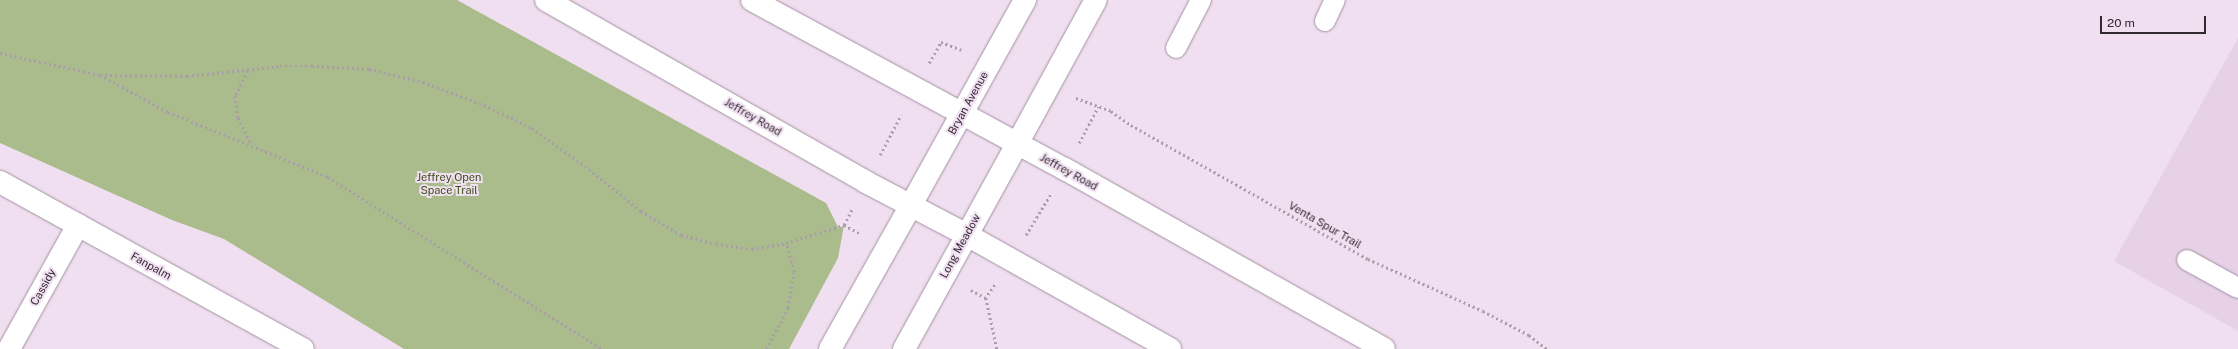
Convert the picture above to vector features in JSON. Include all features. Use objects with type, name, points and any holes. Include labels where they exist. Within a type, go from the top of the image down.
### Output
[{"type":"main road","name":"Jeffrey Road","points":[[546,0],[911,205],[967,234],[1170,349]]},
{"type":"main road","name":"Jeffrey Road","points":[[752,0],[962,115],[1065,169],[1384,349]]},
{"type":"main road","name":"Bryan Avenue","points":[[911,205],[1025,0]]},
{"type":"main road","points":[[1017,144],[1096,0]]},
{"type":"main road","name":"Long Meadow","points":[[904,349],[1017,144]]},
{"type":"main road","name":"Fanpalm","points":[[0,182],[303,349]]},
{"type":"main road","points":[[830,349],[911,205]]},
{"type":"main road","name":"Cassidy","points":[[9,349],[78,225]]},
{"type":"lane","points":[[1176,48],[1201,0]]},
{"type":"lane","points":[[1324,21],[1335,0]]},
{"type":"lane","points":[[2187,260],[2238,288]]},
{"type":"path","points":[[0,53],[100,75],[187,76],[280,66],[369,69],[423,82],[484,105],[532,128],[585,166],[641,211],[681,235],[752,249],[786,243],[844,224]]},
{"type":"path","points":[[248,70],[236,96],[238,118],[252,145]]},
{"type":"path","points":[[100,75],[168,112],[252,145],[328,178],[602,349]]},
{"type":"path","name":"Venta Spur Trail","points":[[1065,169],[1098,107],[1111,111],[1131,125],[1368,258],[1496,318],[1529,335],[1547,349]]},
{"type":"path","points":[[766,349],[788,308],[794,272],[786,243]]},
{"type":"path","points":[[986,298],[997,349]]},
{"type":"shaded area","points":[[2238,38],[2238,331],[2114,261]]},
{"type":"green space","name":"Jeffrey Open Space Trail","points":[[0,0],[457,0],[826,203],[839,229],[844,225],[838,258],[789,349],[404,349],[224,239],[172,220],[0,143]]}]
